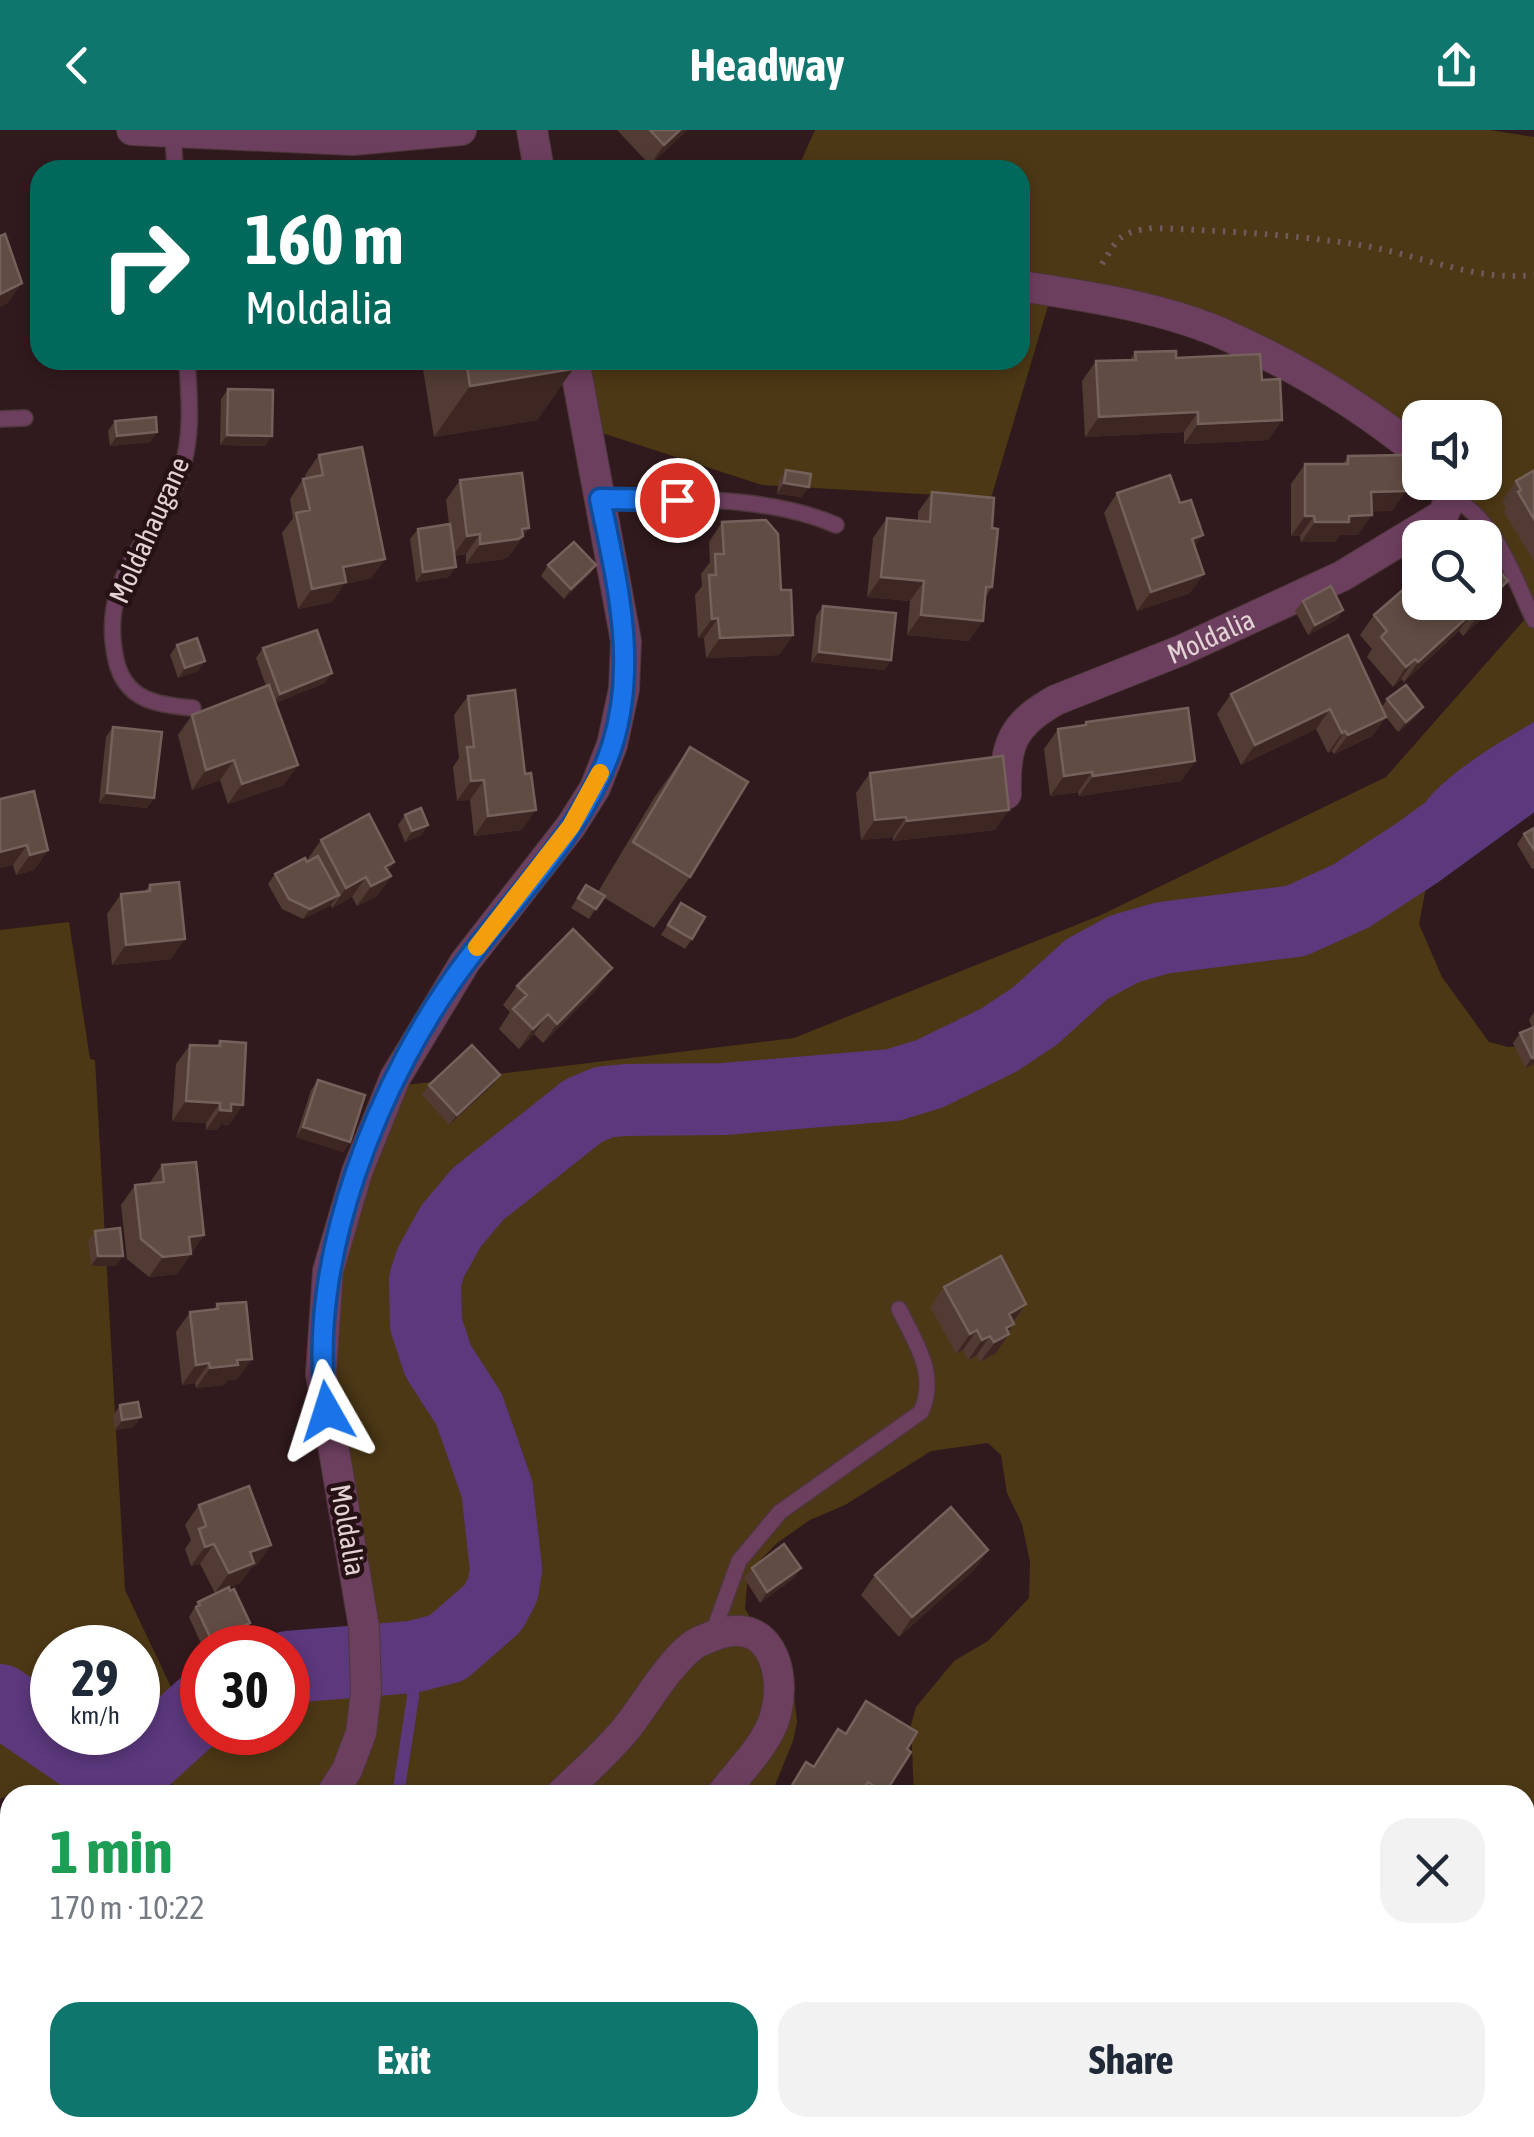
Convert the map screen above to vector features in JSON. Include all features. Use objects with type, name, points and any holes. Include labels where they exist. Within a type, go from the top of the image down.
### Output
[{"type":"street","points":[[132,130],[353,140],[461,130]]},
{"type":"street","points":[[532,130],[537,160]]},
{"type":"street","points":[[1030,288],[1084,296],[1228,336],[1402,439]]},
{"type":"street","name":"Moldalia","points":[[337,1785],[361,1733],[366,1692],[364,1626],[321,1374],[328,1271],[357,1172],[395,1078],[465,962],[571,826],[595,788],[612,745],[624,689],[626,641],[576,370]]},
{"type":"street","name":"Moldalia","points":[[1006,794],[1005,763],[1014,735],[1032,714],[1056,700],[1269,612],[1342,576],[1443,515],[1445,500]]},
{"type":"street","points":[[570,1785],[623,1733],[694,1644],[723,1632],[744,1630],[761,1638],[774,1654],[780,1691],[775,1718],[728,1785]]},
{"type":"lane","points":[[173,132],[174,160]]},
{"type":"lane","name":"Moldahaugane","points":[[187,370],[188,443],[182,470],[123,579],[114,600],[110,628],[118,666],[129,690],[146,701],[193,708]]},
{"type":"lane","points":[[0,419],[24,418]]},
{"type":"lane","points":[[600,499],[771,506],[806,512],[836,525]]},
{"type":"lane","name":"Moldalia","points":[[1460,500],[1484,523],[1534,620]]},
{"type":"lane","points":[[711,1637],[739,1560],[780,1512],[920,1412],[929,1394],[927,1367],[898,1310]]},
{"type":"path","points":[[1084,296],[1119,236],[1152,228],[1298,236],[1363,245],[1496,275],[1534,275]]},
{"type":"shaded area","points":[[815,130],[1490,130],[1534,137],[1534,600],[1502,553],[1502,520],[1472,520],[1454,500],[1502,500],[1502,400],[1402,400],[1402,441],[1359,392],[1053,289],[1030,367],[1030,160],[802,160]]},
{"type":"shaded area","points":[[591,370],[1029,370],[991,498],[762,485],[599,432]]},
{"type":"shaded area","points":[[1534,609],[1534,722],[1445,781],[1417,853],[1431,861],[1419,924],[1442,977],[1489,1042],[1508,1047],[1534,1046],[1534,1785],[914,1785],[911,1725],[916,1707],[954,1661],[988,1641],[1029,1598],[1030,1562],[1022,1524],[1007,1493],[1001,1455],[988,1443],[931,1451],[845,1505],[810,1520],[777,1543],[748,1573],[745,1609],[793,1685],[797,1722],[775,1785],[0,1785],[0,930],[69,922],[90,1059],[95,1060],[125,1590],[142,1625],[30,1625],[30,1755],[160,1755],[160,1664],[171,1687],[180,1683],[180,1755],[310,1755],[310,1632],[350,1629],[326,1250],[398,1086],[794,1038],[1101,915],[1386,777]]},
{"type":"shaded area","points":[[1534,722],[1534,800],[1467,849],[1431,861],[1417,853],[1413,830],[1429,798],[1462,768]]},
{"type":"building","points":[[650,130],[680,130],[664,145]]},
{"type":"building","points":[[5,234],[22,283],[0,294],[0,236]]},
{"type":"building","points":[[1176,351],[1176,358],[1260,354],[1262,380],[1280,379],[1282,420],[1198,424],[1198,412],[1099,417],[1096,361],[1136,360],[1135,352]]},
{"type":"building","points":[[468,370],[567,370],[470,386]]},
{"type":"building","points":[[228,389],[273,390],[272,436],[227,435]]},
{"type":"building","points":[[156,417],[157,432],[117,436],[115,421]]},
{"type":"building","points":[[362,447],[385,559],[343,567],[346,582],[312,589],[296,513],[310,510],[303,479],[323,475],[319,455]]},
{"type":"building","points":[[1402,455],[1402,491],[1371,492],[1372,515],[1349,516],[1349,522],[1315,522],[1314,516],[1305,516],[1305,464],[1348,464],[1348,456]]},
{"type":"building","points":[[786,470],[811,474],[809,487],[784,483]]},
{"type":"building","points":[[1534,472],[1534,519],[1516,481]]},
{"type":"building","points":[[522,473],[529,528],[522,529],[523,536],[480,544],[480,534],[467,536],[460,480]]},
{"type":"building","points":[[1170,475],[1180,503],[1191,500],[1203,535],[1192,539],[1204,574],[1151,592],[1117,493]]},
{"type":"building","points":[[932,492],[994,498],[992,528],[998,529],[992,587],[986,587],[983,621],[921,615],[924,581],[881,577],[887,518],[930,522]]},
{"type":"building","points":[[766,520],[778,534],[781,590],[791,590],[793,635],[720,638],[718,618],[712,619],[709,575],[716,575],[715,554],[724,554],[722,522]]},
{"type":"building","points":[[450,524],[456,567],[423,572],[418,529]]},
{"type":"building","points":[[574,542],[596,565],[571,589],[548,565]]},
{"type":"building","points":[[1331,586],[1343,610],[1315,625],[1303,601]]},
{"type":"building","points":[[1402,591],[1402,620],[1464,620],[1418,662],[1415,659],[1406,667],[1381,637],[1387,631],[1374,615]]},
{"type":"building","points":[[823,606],[896,613],[891,660],[819,652]]},
{"type":"building","points":[[317,630],[332,673],[280,694],[263,648]]},
{"type":"building","points":[[1348,635],[1386,717],[1348,735],[1342,733],[1330,709],[1255,745],[1231,694]]},
{"type":"building","points":[[197,638],[205,661],[185,668],[177,645]]},
{"type":"building","points":[[269,685],[298,765],[242,784],[234,760],[206,770],[192,715]]},
{"type":"building","points":[[1406,685],[1423,707],[1406,722],[1387,699]]},
{"type":"building","points":[[515,690],[525,774],[531,773],[536,810],[488,816],[484,780],[471,781],[467,747],[474,747],[468,696]]},
{"type":"building","points":[[1188,708],[1195,761],[1093,776],[1092,772],[1064,776],[1058,729]]},
{"type":"building","points":[[113,727],[162,732],[154,798],[107,793]]},
{"type":"building","points":[[690,747],[748,782],[690,877],[633,842]]},
{"type":"building","points":[[1003,756],[1009,810],[907,821],[906,817],[875,820],[870,773]]},
{"type":"building","points":[[34,791],[48,850],[30,855],[27,845],[0,852],[0,799]]},
{"type":"building","points":[[421,808],[428,825],[412,831],[405,815]]},
{"type":"building","points":[[369,814],[394,862],[385,867],[391,876],[371,886],[366,877],[346,888],[321,840]]},
{"type":"building","points":[[1534,828],[1534,850],[1524,834]]},
{"type":"building","points":[[318,856],[339,895],[310,909],[289,899],[275,874],[305,858],[307,862]]},
{"type":"building","points":[[179,882],[185,939],[126,945],[121,894]]},
{"type":"building","points":[[586,885],[605,896],[596,909],[578,898]]},
{"type":"building","points":[[681,903],[705,917],[692,939],[668,925]]},
{"type":"building","points":[[573,929],[612,968],[557,1024],[548,1014],[533,1029],[513,1009],[527,995],[517,986]]},
{"type":"building","points":[[1534,1027],[1534,1058],[1532,1058],[1520,1033]]},
{"type":"building","points":[[220,1041],[246,1043],[243,1105],[231,1104],[231,1111],[220,1110],[220,1103],[186,1101],[190,1045],[220,1046]]},
{"type":"building","points":[[472,1045],[500,1075],[457,1115],[429,1085]]},
{"type":"building","points":[[318,1080],[365,1095],[350,1142],[303,1127]]},
{"type":"building","points":[[196,1162],[204,1235],[189,1237],[191,1254],[163,1257],[141,1239],[135,1185],[164,1182],[162,1165]]},
{"type":"building","points":[[120,1228],[123,1256],[98,1256],[95,1231]]},
{"type":"building","points":[[1001,1256],[1026,1304],[1009,1314],[1014,1324],[1006,1328],[1009,1334],[994,1342],[990,1336],[982,1340],[977,1330],[970,1334],[944,1287]]},
{"type":"building","points":[[246,1302],[252,1359],[210,1368],[209,1363],[196,1365],[190,1312],[218,1309],[217,1304]]},
{"type":"building","points":[[138,1402],[141,1417],[122,1420],[120,1405]]},
{"type":"building","points":[[249,1486],[271,1545],[250,1552],[254,1563],[229,1573],[214,1544],[205,1547],[199,1529],[206,1526],[199,1505]]},
{"type":"building","points":[[951,1507],[988,1550],[912,1617],[875,1575]]},
{"type":"building","points":[[784,1544],[801,1568],[767,1592],[752,1568]]},
{"type":"building","points":[[229,1587],[230,1591],[234,1589],[250,1623],[204,1625],[196,1607],[198,1602]]},
{"type":"building","points":[[866,1701],[917,1732],[907,1749],[911,1752],[890,1785],[792,1785],[806,1762],[814,1767],[838,1729],[846,1734]]},
{"type":"waterway","points":[[310,1665],[412,1657],[447,1648],[493,1608],[503,1589],[506,1569],[497,1489],[469,1409],[438,1361],[426,1324],[425,1280],[451,1226],[478,1194],[583,1111],[604,1102],[626,1100],[724,1099],[893,1085],[929,1074],[999,1040],[1035,1016],[1087,969],[1124,949],[1162,938],[1296,921],[1351,896],[1534,768]]},
{"type":"waterway","points":[[400,1785],[413,1697],[412,1657]]},
{"type":"waterway","points":[[0,1700],[88,1760],[108,1763],[147,1757],[180,1727]]},
{"type":"slow traffic","points":[[477,947],[571,826],[600,773]]},
{"type":"route","points":[[327,1411],[321,1374],[328,1271],[357,1172],[395,1078],[465,962],[571,826],[595,788],[612,745],[624,689],[626,641],[600,499],[677,500]]}]
